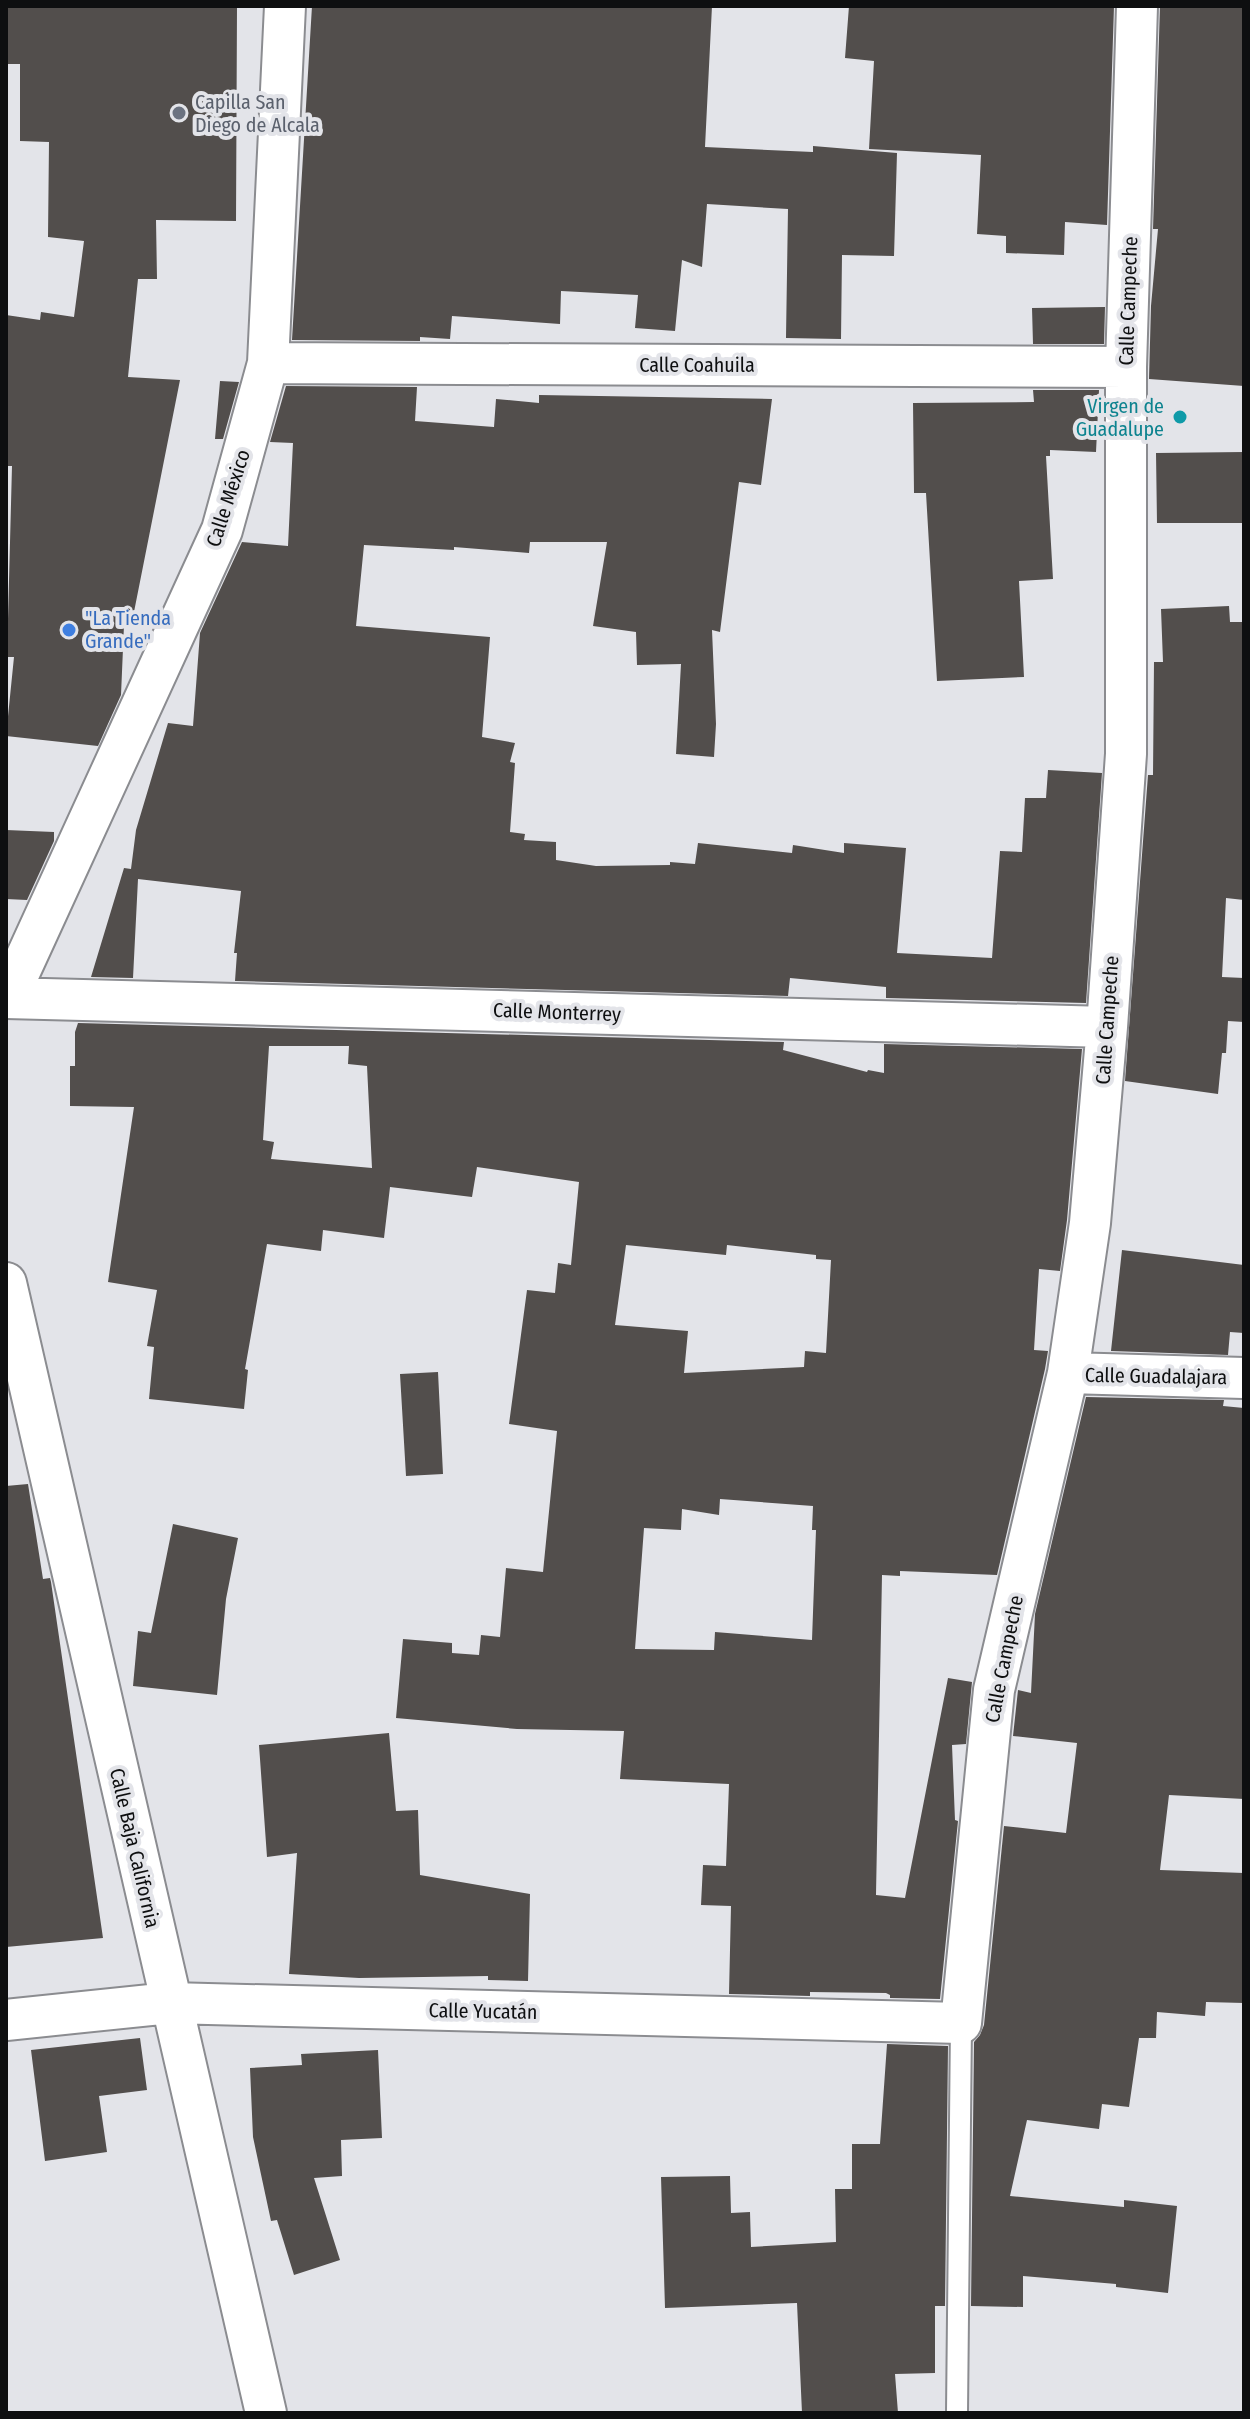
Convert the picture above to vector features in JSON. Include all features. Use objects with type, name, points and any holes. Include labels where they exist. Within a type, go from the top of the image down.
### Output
[{"type":"street","name":"Calle México","points":[[7,998],[222,530],[268,363],[285,6]]},
{"type":"street","name":"Calle Campeche","points":[[961,2023],[994,1690],[1068,1373],[1090,1223],[1126,754],[1126,367],[1137,6]]},
{"type":"street","name":"Calle Coahuila","points":[[268,363],[1126,367]]},
{"type":"street","name":"Calle Monterrey","points":[[7,998],[1107,1027]]},
{"type":"street","name":"Calle Baja California","points":[[6,1283],[266,2413]]},
{"type":"street","name":"Calle Guadalajara","points":[[1068,1373],[1244,1378]]},
{"type":"street","name":"Calle Yucatán","points":[[6,2020],[170,2003],[961,2023]]},
{"type":"lane","points":[[957,2413],[961,2023]]},
{"type":"building","points":[[6,6],[237,6],[236,221],[156,220],[157,279],[138,279],[128,377],[180,380],[131,627],[124,625],[121,695],[98,746],[6,736],[14,657],[7,657],[12,466],[6,466],[6,315],[40,320],[41,312],[74,317],[84,241],[48,237],[49,142],[20,141],[20,64],[6,64]]},
{"type":"building","points":[[312,6],[712,6],[705,147],[813,152],[813,146],[897,153],[894,256],[842,255],[841,339],[786,338],[788,209],[707,204],[702,267],[682,260],[675,331],[635,328],[638,295],[561,291],[560,324],[452,316],[450,339],[292,340]]},
{"type":"building","points":[[849,6],[1114,6],[1107,225],[1065,222],[1064,255],[1006,253],[1006,236],[977,234],[981,155],[869,149],[874,61],[845,58]]},
{"type":"building","points":[[1160,6],[1244,6],[1244,386],[1149,379],[1158,229],[1153,229]]},
{"type":"building","points":[[1105,307],[1104,344],[1033,344],[1032,308]]},
{"type":"building","points":[[220,381],[239,382],[223,439],[215,439]]},
{"type":"building","points":[[286,386],[417,387],[415,421],[494,427],[496,399],[539,403],[539,395],[772,399],[761,485],[739,482],[720,632],[712,630],[716,724],[714,757],[676,754],[681,664],[637,665],[636,632],[593,626],[607,542],[530,542],[529,553],[364,545],[356,626],[490,637],[482,737],[515,743],[510,762],[515,763],[510,832],[525,834],[524,840],[556,842],[556,860],[596,866],[670,865],[670,862],[695,864],[698,843],[792,853],[793,845],[844,853],[844,843],[906,848],[897,953],[992,958],[1000,851],[1022,852],[1025,798],[1046,798],[1048,770],[1102,773],[1086,1003],[886,998],[886,987],[790,978],[788,996],[235,981],[237,953],[234,953],[241,891],[138,879],[133,978],[91,977],[124,868],[131,869],[136,830],[168,723],[193,726],[200,633],[242,542],[288,546],[293,443],[270,442]]},
{"type":"building","points":[[1033,390],[1099,390],[1096,452],[1050,450],[1050,456],[1046,456],[1053,579],[1019,581],[1024,677],[937,681],[926,493],[914,493],[913,403],[1034,402]]},
{"type":"building","points":[[1244,452],[1244,523],[1157,523],[1156,453]]},
{"type":"building","points":[[1229,606],[1230,622],[1244,622],[1244,900],[1226,898],[1222,977],[1244,978],[1244,1022],[1228,1021],[1218,1094],[1125,1081],[1148,775],[1153,775],[1154,662],[1163,662],[1161,609]]},
{"type":"building","points":[[6,830],[54,832],[54,841],[27,900],[6,899]]},
{"type":"building","points":[[78,1023],[784,1042],[783,1050],[867,1072],[884,1073],[884,1044],[1082,1049],[1060,1271],[1039,1269],[1034,1350],[1048,1351],[997,1575],[900,1571],[900,1576],[882,1575],[876,1895],[905,1898],[948,1678],[972,1682],[966,1744],[952,1745],[955,1820],[958,1821],[940,1999],[890,1998],[886,1993],[810,1992],[810,1996],[729,1994],[731,1906],[701,1905],[703,1865],[726,1866],[729,1784],[620,1779],[624,1731],[517,1729],[396,1718],[403,1639],[452,1643],[452,1653],[479,1655],[481,1635],[500,1637],[506,1568],[543,1572],[557,1431],[509,1424],[527,1290],[555,1293],[558,1263],[571,1265],[579,1182],[477,1167],[472,1197],[390,1187],[384,1238],[323,1230],[321,1251],[267,1244],[245,1369],[248,1370],[244,1409],[149,1399],[154,1347],[147,1346],[157,1290],[108,1282],[134,1107],[70,1106],[70,1066],[75,1066]],"holes":[[[269,1046],[349,1046],[348,1064],[367,1066],[372,1168],[271,1159],[274,1142],[263,1140]],[[626,1245],[726,1255],[727,1245],[816,1255],[816,1259],[831,1260],[826,1353],[805,1351],[804,1367],[684,1373],[688,1331],[615,1325]],[[720,1499],[813,1506],[812,1530],[816,1530],[812,1640],[715,1632],[714,1650],[635,1649],[644,1528],[681,1530],[682,1509],[719,1515]]]},
{"type":"building","points":[[1122,1250],[1244,1265],[1244,1333],[1230,1332],[1228,1355],[1111,1351]]},
{"type":"building","points":[[438,1372],[443,1474],[406,1476],[400,1374]]},
{"type":"building","points":[[1086,1397],[1224,1400],[1223,1406],[1244,1408],[1244,1799],[1169,1795],[1160,1870],[1244,1873],[1244,2003],[1206,2002],[1205,2016],[1157,2012],[1156,2038],[1139,2038],[1129,2107],[1102,2104],[1099,2129],[1027,2120],[1010,2196],[1124,2207],[1124,2200],[1177,2206],[1168,2293],[1116,2287],[1116,2284],[1023,2276],[1023,2307],[971,2306],[974,2042],[984,2025],[1004,1826],[1066,1833],[1077,1743],[1013,1736],[1018,1690],[1031,1693],[1035,1614]]},
{"type":"building","points":[[28,1484],[43,1579],[50,1578],[51,1582],[103,1938],[6,1947],[6,1486]]},
{"type":"building","points":[[173,1524],[238,1538],[226,1599],[217,1695],[133,1686],[138,1631],[151,1633]]},
{"type":"building","points":[[389,1733],[396,1811],[418,1810],[420,1875],[530,1894],[528,1981],[488,1980],[488,1976],[359,1978],[289,1974],[297,1853],[267,1857],[259,1745]]},
{"type":"building","points":[[140,2038],[147,2090],[99,2096],[107,2152],[45,2161],[31,2050]]},
{"type":"building","points":[[887,2044],[948,2046],[945,2306],[935,2306],[935,2373],[895,2374],[898,2413],[802,2413],[797,2303],[665,2308],[661,2177],[730,2176],[731,2213],[750,2212],[751,2247],[836,2242],[835,2189],[852,2189],[852,2144],[880,2144]]},
{"type":"building","points":[[378,2050],[382,2138],[341,2140],[342,2176],[314,2178],[340,2260],[294,2275],[277,2220],[271,2221],[253,2137],[250,2068],[302,2065],[301,2054]]},
{"type":"place","name":"Capilla San Diego de Alcala","points":[[179,113]]},
{"type":"place","name":"Virgen de Guadalupe","points":[[1180,417]]},
{"type":"place","name":"\"La Tienda Grande\"","points":[[69,630]]}]
